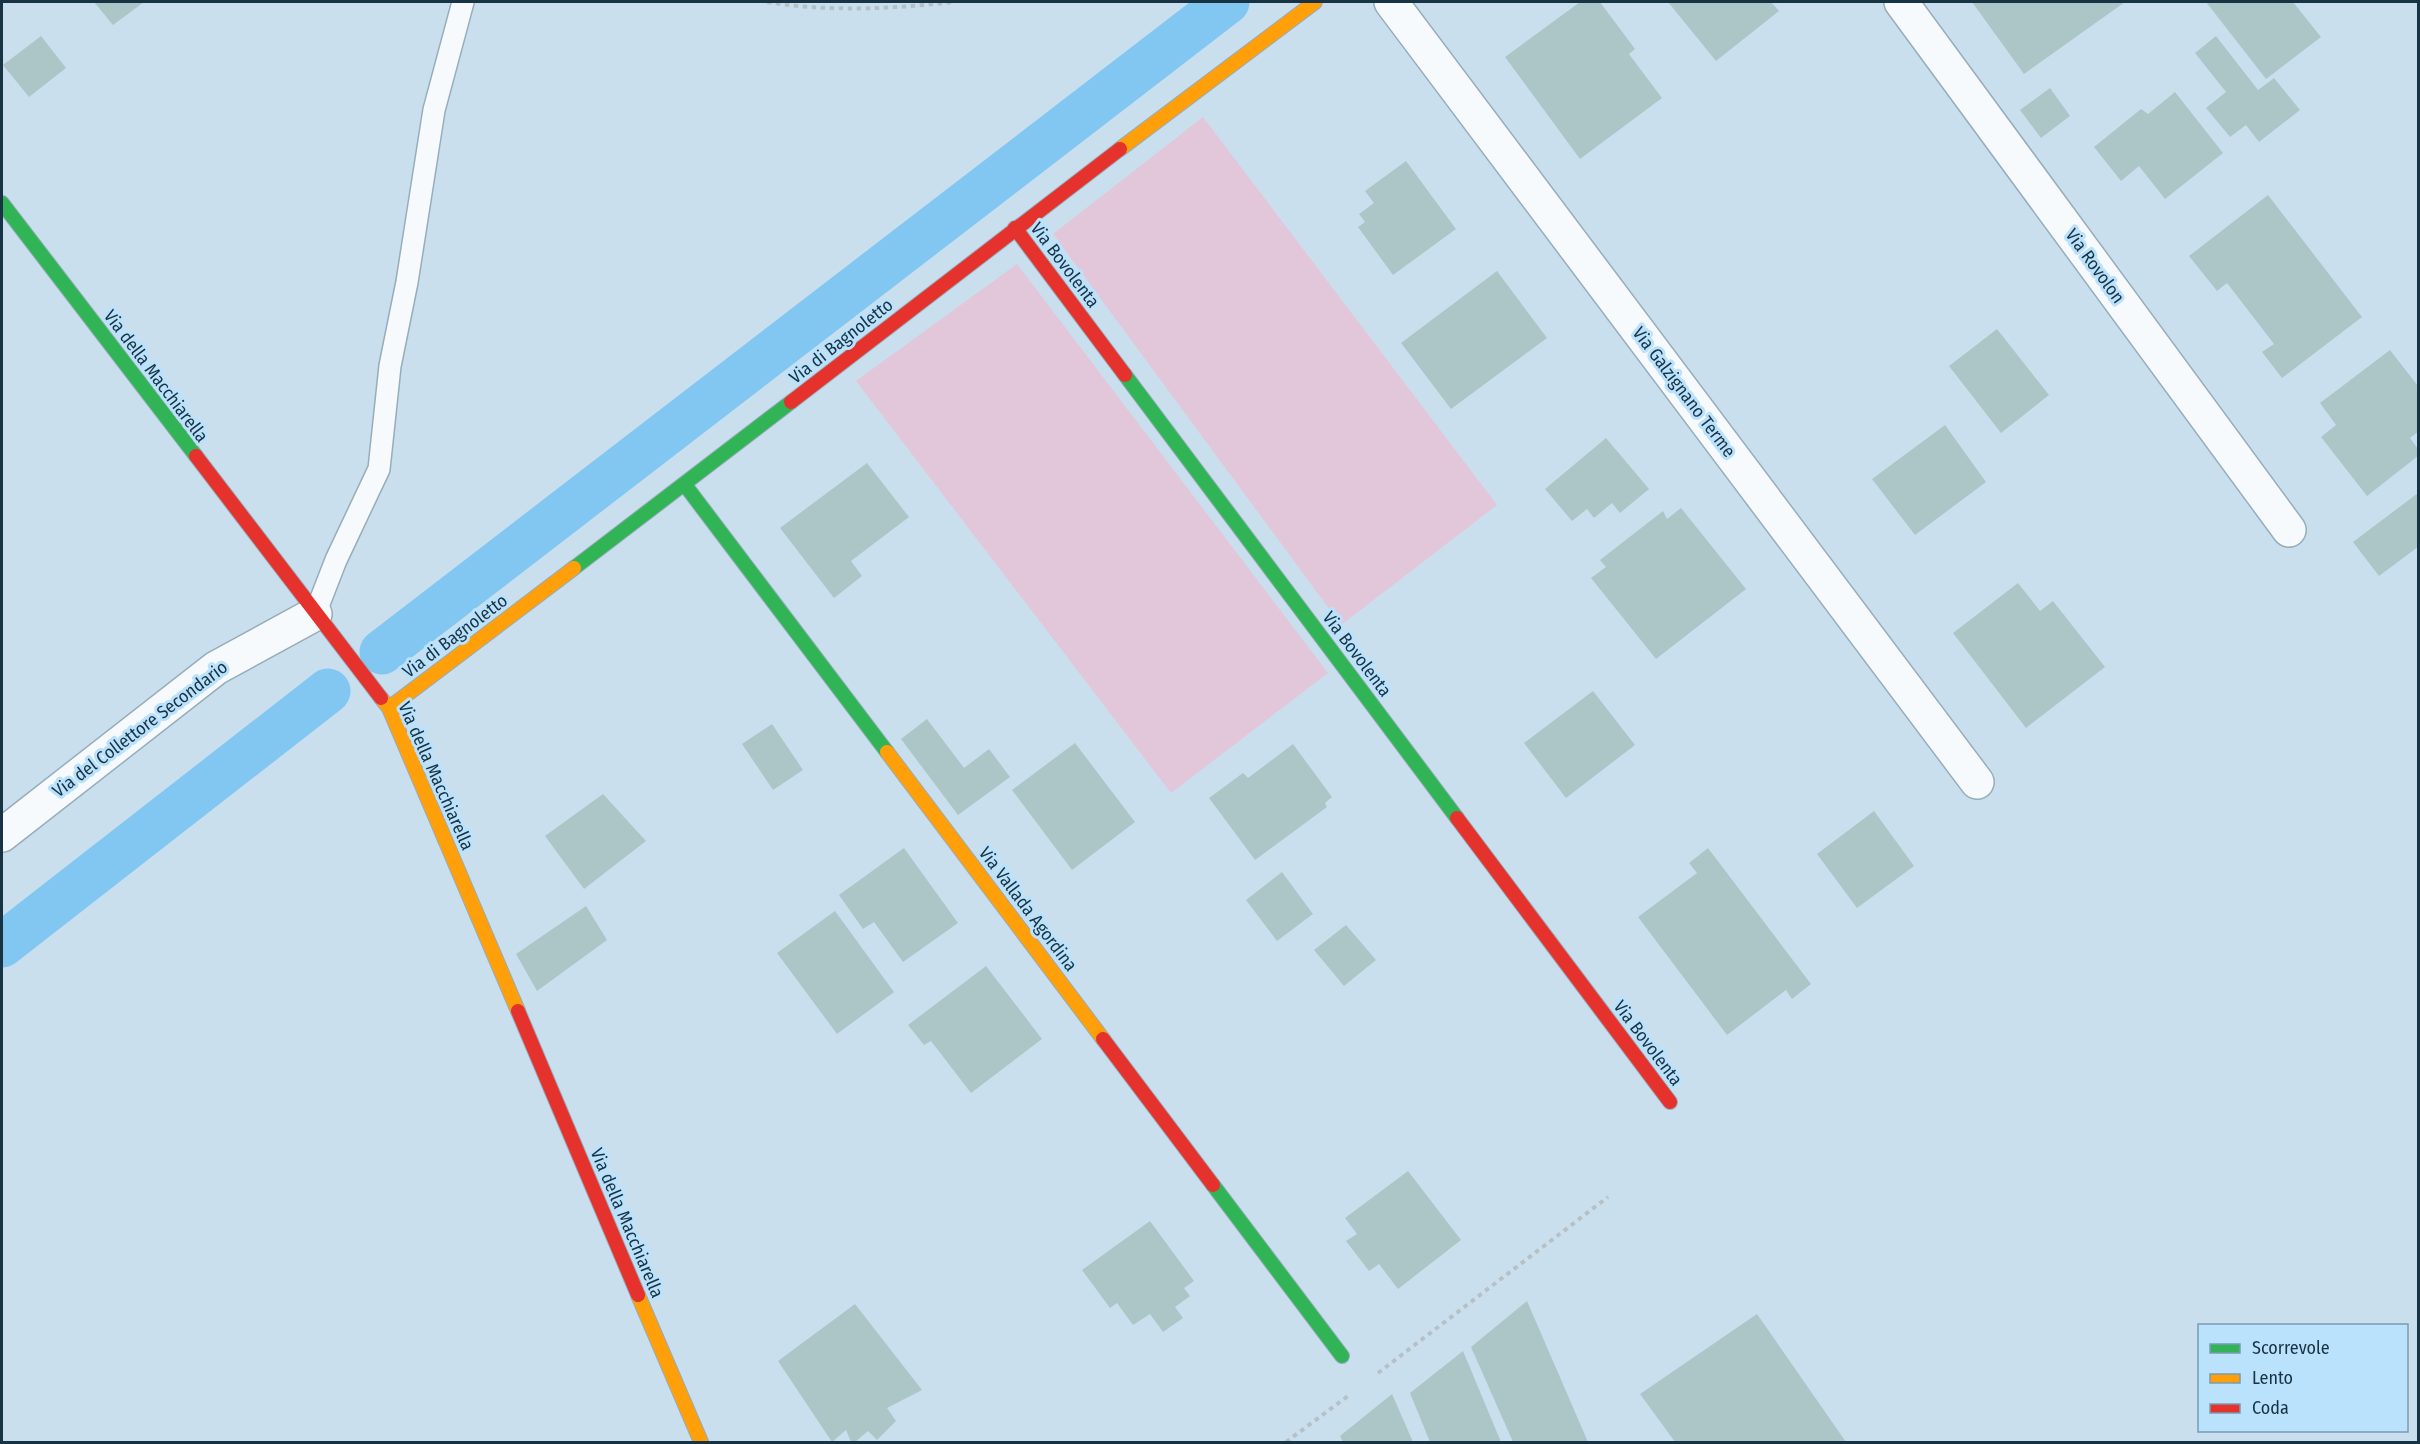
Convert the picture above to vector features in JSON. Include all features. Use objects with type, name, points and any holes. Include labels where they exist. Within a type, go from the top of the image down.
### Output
[{"type":"street","name":"Via di Bagnoletto","points":[[389,708],[685,485],[1015,228],[1315,2]]},
{"type":"street","name":"Via Galzignano Terme","points":[[1391,2],[1977,782]]},
{"type":"street","name":"Via Rovolon","points":[[1901,2],[2289,530]]},
{"type":"street","name":"Via della Macchiarella","points":[[2,203],[389,708],[701,1443]]},
{"type":"street","name":"Via Bovolenta","points":[[1015,228],[1670,1102]]},
{"type":"street","name":"Via Vallada Agordina","points":[[685,485],[1342,1356]]},
{"type":"street","name":"Via del Collettore Secondario","points":[[2,835],[216,668],[315,614]]},
{"type":"lane","points":[[315,614],[336,560],[378,469],[390,366],[407,282],[434,110],[463,2]]},
{"type":"path","points":[[767,2],[802,8],[881,8],[953,2]]},
{"type":"path","points":[[1372,1377],[1608,1197]]},
{"type":"path","points":[[1286,1443],[1353,1392]]},
{"type":"shaded area","points":[[1203,117],[1497,505],[1341,625],[1053,234]]},
{"type":"shaded area","points":[[1017,264],[1328,673],[1171,793],[856,381]]},
{"type":"building","points":[[94,2],[144,2],[113,25]]},
{"type":"building","points":[[1580,2],[1600,2],[1635,49],[1629,54],[1662,98],[1580,159],[1505,57]]},
{"type":"building","points":[[1668,2],[1771,2],[1779,11],[1716,61]]},
{"type":"building","points":[[1972,2],[2125,2],[2024,74]]},
{"type":"building","points":[[2206,2],[2293,2],[2321,37],[2266,79]]},
{"type":"building","points":[[41,36],[66,68],[29,97],[3,65]]},
{"type":"building","points":[[2216,36],[2258,90],[2274,78],[2300,110],[2259,142],[2246,125],[2230,137],[2206,108],[2226,92],[2195,53]]},
{"type":"building","points":[[2050,88],[2070,116],[2041,138],[2020,110]]},
{"type":"building","points":[[2175,92],[2223,153],[2165,199],[2139,166],[2121,181],[2094,147],[2141,109],[2148,114]]},
{"type":"building","points":[[1406,161],[1456,229],[1393,275],[1358,227],[1365,222],[1359,214],[1374,203],[1365,191]]},
{"type":"building","points":[[2268,195],[2362,317],[2282,378],[2262,352],[2274,344],[2227,283],[2217,291],[2189,256]]},
{"type":"building","points":[[1497,271],[1547,338],[1451,409],[1401,343]]},
{"type":"building","points":[[1997,329],[2049,395],[2001,433],[1949,366]]},
{"type":"building","points":[[2390,350],[2418,386],[2418,432],[2410,438],[2418,449],[2418,456],[2367,496],[2321,437],[2336,425],[2320,403]]},
{"type":"building","points":[[1945,425],[1986,482],[1915,535],[1872,479]]},
{"type":"building","points":[[1606,438],[1649,489],[1620,513],[1612,503],[1594,518],[1587,509],[1572,521],[1545,489]]},
{"type":"building","points":[[867,463],[909,517],[851,561],[862,576],[834,598],[780,528]]},
{"type":"building","points":[[2418,493],[2418,547],[2379,576],[2353,542]]},
{"type":"building","points":[[1681,508],[1746,589],[1656,659],[1591,578],[1606,567],[1600,560],[1663,511],[1667,519]]},
{"type":"building","points":[[2018,583],[2040,611],[2053,601],[2105,667],[2026,728],[1953,633]]},
{"type":"building","points":[[1593,691],[1635,745],[1566,798],[1524,743]]},
{"type":"building","points":[[927,719],[964,768],[989,749],[1010,777],[958,815],[901,739]]},
{"type":"building","points":[[772,724],[803,770],[773,790],[742,744]]},
{"type":"building","points":[[1075,743],[1135,822],[1072,870],[1012,790]]},
{"type":"building","points":[[1293,744],[1332,797],[1325,803],[1327,807],[1255,860],[1209,798],[1243,773],[1248,778]]},
{"type":"building","points":[[603,794],[646,841],[584,889],[545,836]]},
{"type":"building","points":[[1874,811],[1914,866],[1857,908],[1817,854]]},
{"type":"building","points":[[904,848],[958,923],[903,962],[874,922],[863,929],[839,895]]},
{"type":"building","points":[[1708,848],[1811,984],[1792,999],[1786,990],[1727,1035],[1638,917],[1697,873],[1689,863]]},
{"type":"building","points":[[1282,872],[1313,914],[1277,941],[1246,900]]},
{"type":"building","points":[[586,906],[607,940],[537,991],[516,954]]},
{"type":"building","points":[[835,911],[894,992],[837,1034],[777,953]]},
{"type":"building","points":[[1346,925],[1376,960],[1344,986],[1314,950]]},
{"type":"building","points":[[986,966],[1042,1039],[971,1093],[931,1041],[924,1045],[908,1025]]},
{"type":"building","points":[[1408,1171],[1461,1240],[1398,1289],[1379,1264],[1369,1271],[1346,1241],[1357,1234],[1345,1218]]},
{"type":"building","points":[[1150,1221],[1194,1281],[1184,1288],[1190,1296],[1175,1307],[1183,1318],[1163,1332],[1150,1314],[1133,1325],[1117,1303],[1110,1308],[1082,1270]]},
{"type":"building","points":[[1527,1301],[1588,1442],[1513,1442],[1471,1347]]},
{"type":"building","points":[[855,1304],[922,1390],[887,1408],[896,1421],[877,1440],[868,1431],[855,1442],[851,1442],[846,1430],[832,1442],[778,1361]]},
{"type":"building","points":[[1757,1314],[1846,1442],[1675,1442],[1640,1394]]},
{"type":"building","points":[[1463,1351],[1501,1442],[1430,1442],[1410,1393]]},
{"type":"building","points":[[1392,1394],[1413,1442],[1343,1442],[1340,1436]]},
{"type":"waterway","points":[[382,652],[1227,2]]},
{"type":"waterway","points":[[2,945],[328,691]]},
{"type":"traffic: fast","points":[[2,203],[196,456]]},
{"type":"traffic: fast","points":[[1125,375],[1457,818]]},
{"type":"traffic: fast","points":[[574,568],[791,402]]},
{"type":"traffic: fast","points":[[685,485],[887,752]]},
{"type":"traffic: fast","points":[[1213,1185],[1342,1356]]},
{"type":"traffic: slow","points":[[1120,149],[1315,2]]},
{"type":"traffic: slow","points":[[389,708],[574,568]]},
{"type":"traffic: slow","points":[[381,698],[389,708],[518,1011]]},
{"type":"traffic: slow","points":[[887,752],[1103,1039]]},
{"type":"traffic: slow","points":[[638,1295],[701,1442]]},
{"type":"traffic: jam","points":[[791,402],[1120,149]]},
{"type":"traffic: jam","points":[[1015,228],[1125,375]]},
{"type":"traffic: jam","points":[[196,456],[381,698]]},
{"type":"traffic: jam","points":[[1457,818],[1670,1102]]},
{"type":"traffic: jam","points":[[518,1011],[638,1295]]},
{"type":"traffic: jam","points":[[1103,1039],[1213,1185]]}]
